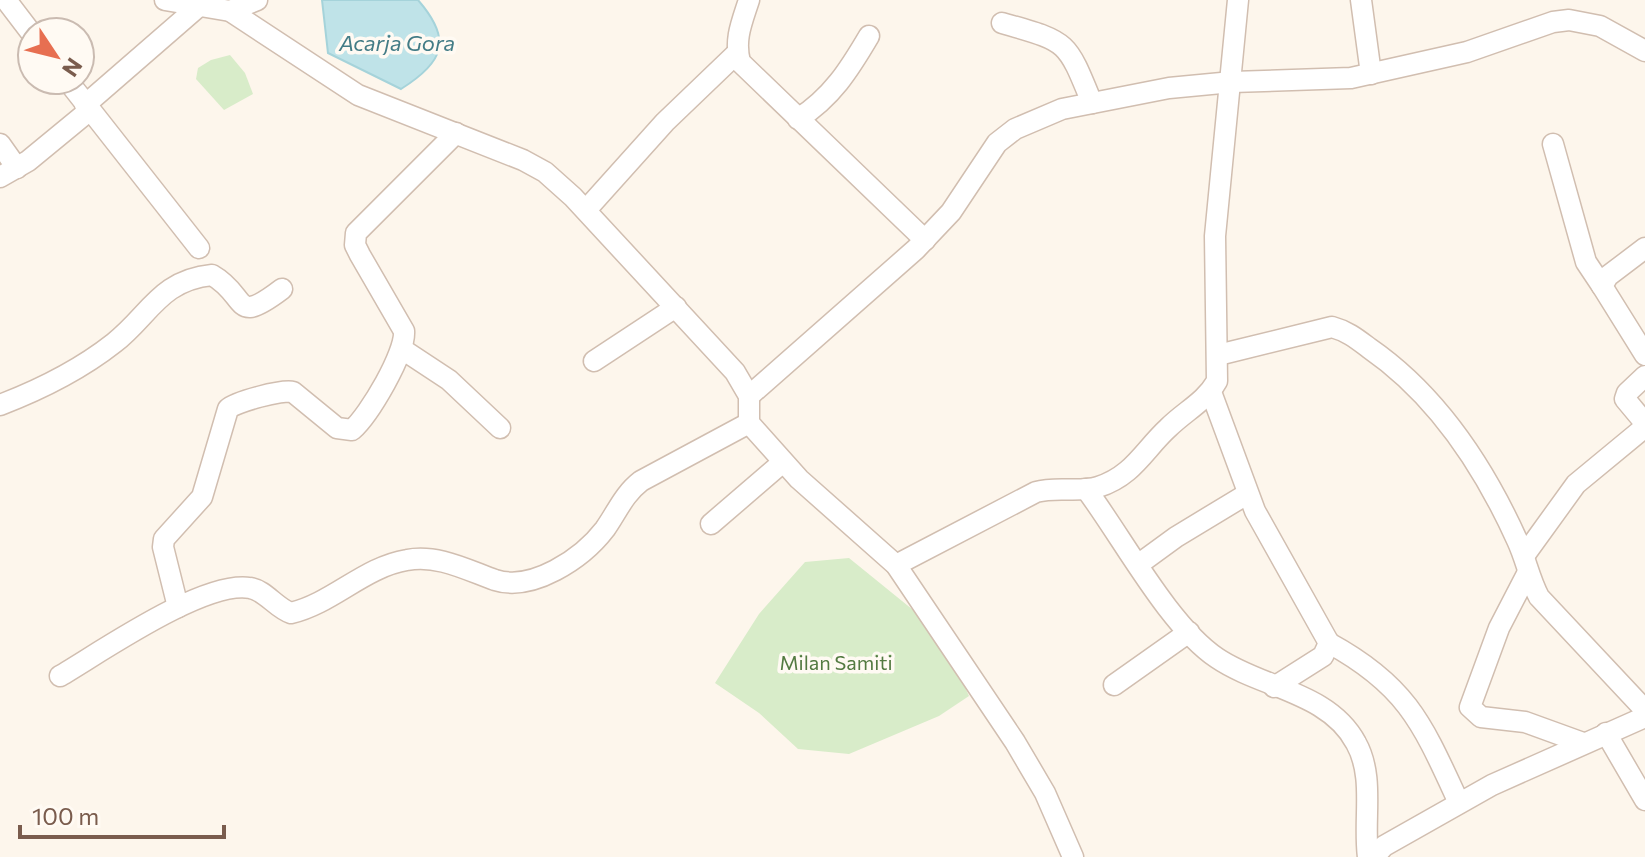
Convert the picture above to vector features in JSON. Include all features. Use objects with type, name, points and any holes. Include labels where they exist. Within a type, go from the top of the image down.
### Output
[{"type":"street","points":[[6,0],[18,16]]},
{"type":"street","points":[[165,0],[230,11],[358,95],[496,148],[545,172],[586,210],[735,372],[749,396],[749,423],[783,462],[896,565],[1015,742],[1045,793],[1073,857]]},
{"type":"street","points":[[230,11],[256,0]]},
{"type":"street","points":[[749,0],[738,32],[740,62],[925,240]]},
{"type":"street","points":[[896,565],[1036,492],[1051,488],[1086,489],[1106,483],[1140,462],[1166,429],[1211,392],[1217,381],[1218,355],[1215,236],[1238,0]]},
{"type":"street","points":[[1361,0],[1371,74]]},
{"type":"street","points":[[0,144],[9,172],[88,107],[199,6]]},
{"type":"street","points":[[749,396],[889,276],[925,240],[959,202],[997,143],[1015,129],[1062,109],[1169,88],[1232,82],[1351,78],[1467,52],[1553,22],[1569,20],[1600,26],[1645,51]]},
{"type":"street","points":[[1002,23],[1057,39],[1068,47],[1092,103]]},
{"type":"street","points":[[798,119],[822,103],[835,89],[869,36]]},
{"type":"street","points":[[586,210],[665,122],[737,53]]},
{"type":"street","points":[[79,96],[199,248]]},
{"type":"street","points":[[178,607],[163,547],[164,539],[202,497],[228,409],[235,403],[250,402],[285,389],[293,392],[337,428],[352,430],[402,349],[404,331],[360,255],[356,233],[456,133]]},
{"type":"street","points":[[1553,144],[1586,262],[1645,355]]},
{"type":"street","points":[[1602,286],[1608,276],[1645,248]]},
{"type":"street","points":[[0,405],[44,385],[112,345],[161,293],[212,275],[242,305],[250,308],[258,307],[282,289]]},
{"type":"street","points":[[594,361],[676,307]]},
{"type":"street","points":[[1218,355],[1317,328],[1344,330],[1390,362],[1431,402],[1487,482],[1539,597],[1645,710]]},
{"type":"street","points":[[402,349],[449,380],[500,428]]},
{"type":"street","points":[[1583,743],[1525,722],[1481,717],[1470,707],[1526,564],[1576,484],[1645,425],[1625,399],[1627,393],[1645,376]]},
{"type":"street","points":[[1211,392],[1226,426],[1247,494],[1295,588],[1325,631],[1329,643],[1374,670],[1399,692],[1428,735],[1459,803]]},
{"type":"street","points":[[60,676],[178,607],[202,597],[250,588],[291,613],[383,565],[410,559],[434,559],[506,583],[521,585],[535,580],[592,543],[627,492],[641,481],[749,423]]},
{"type":"street","points":[[711,524],[783,462]]},
{"type":"street","points":[[1086,489],[1189,632],[1219,659],[1323,709],[1354,739],[1363,756],[1367,779],[1371,857]]},
{"type":"street","points":[[1139,564],[1176,537],[1247,494]]},
{"type":"street","points":[[1114,685],[1189,632]]},
{"type":"street","points":[[1274,687],[1323,656],[1329,643]]},
{"type":"street","points":[[1371,857],[1384,846],[1459,803],[1583,743],[1645,717]]},
{"type":"street","points":[[1606,733],[1645,800]]},
{"type":"green space","points":[[230,55],[245,73],[253,94],[224,110],[196,79],[198,68],[211,60]]},
{"type":"green space","name":"Milan Samiti","points":[[849,558],[939,631],[969,696],[939,716],[849,754],[798,749],[759,713],[715,683],[759,614],[805,562]]},
{"type":"water","name":"Acarja Gora","points":[[322,0],[418,0],[436,27],[439,49],[435,60],[401,89],[328,53]]}]
